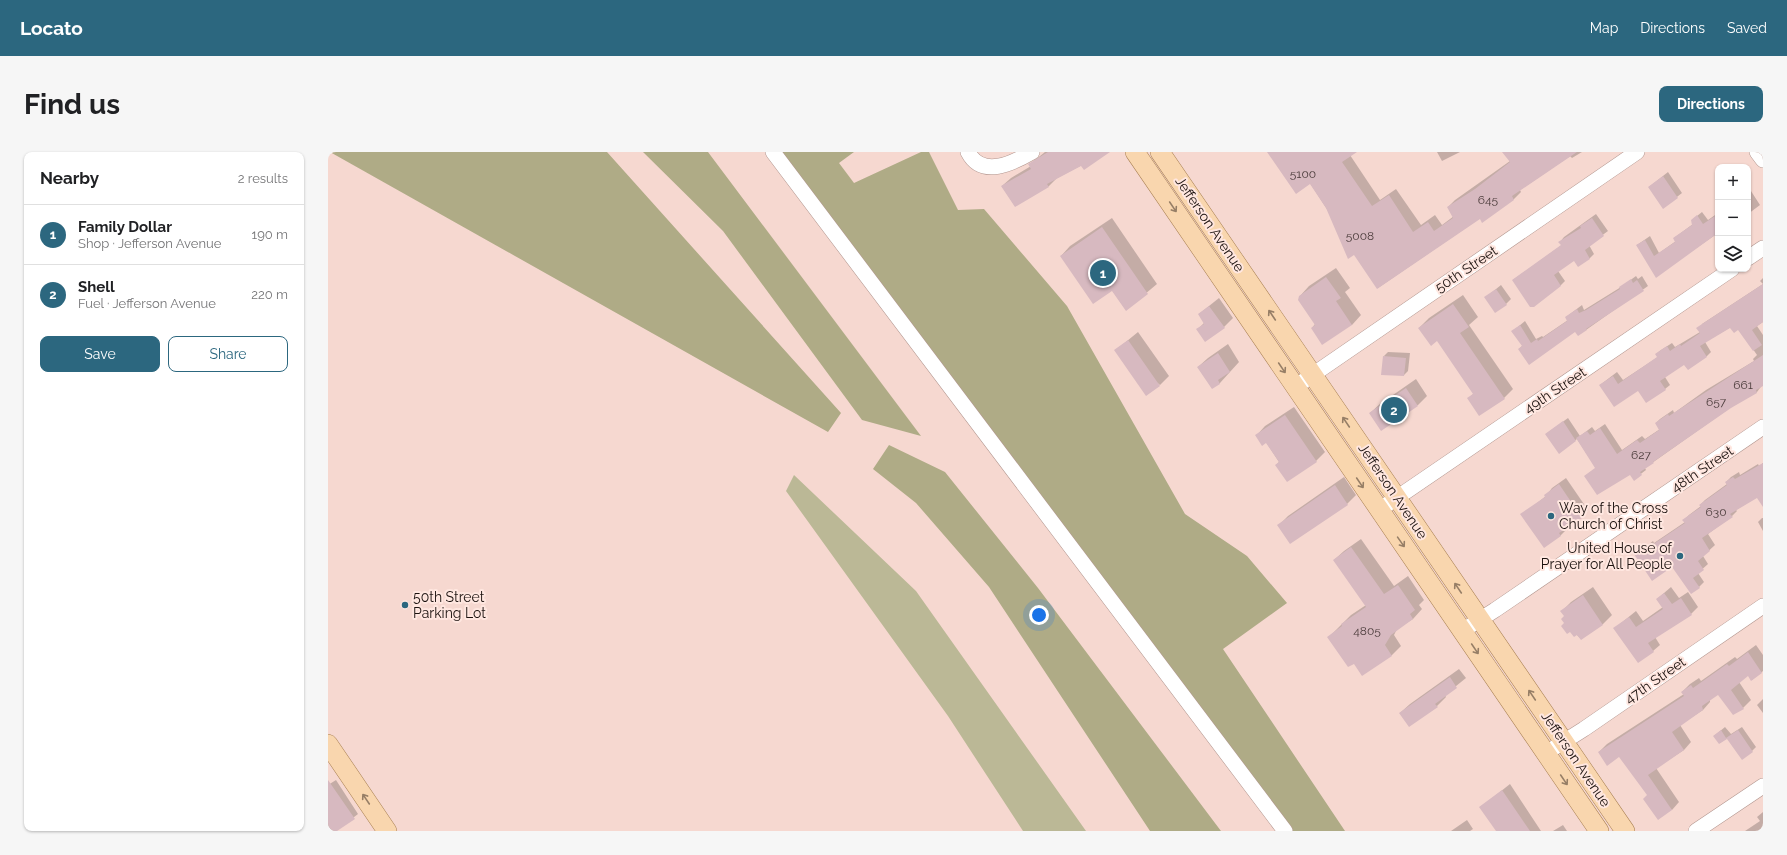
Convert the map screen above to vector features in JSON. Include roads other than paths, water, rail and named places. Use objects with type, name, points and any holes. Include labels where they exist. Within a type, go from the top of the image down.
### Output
[{"type":"main road","name":"Jefferson Avenue","points":[[1135,152],[1599,831]]},
{"type":"main road","name":"Jefferson Avenue","points":[[1160,152],[1625,831]]},
{"type":"main road","points":[[328,744],[385,830]]},
{"type":"street","points":[[773,152],[1285,831]]},
{"type":"street","points":[[968,152],[975,160],[991,168],[1016,162],[1032,152]]},
{"type":"street","name":"50th Street","points":[[1295,387],[1637,152]]},
{"type":"street","points":[[1757,152],[1763,160]]},
{"type":"street","points":[[1155,181],[1172,168]]},
{"type":"street","points":[[1751,256],[1763,248]]},
{"type":"street","name":"49th Street","points":[[1379,510],[1728,272]]},
{"type":"street","name":"48th Street","points":[[1462,631],[1763,427]]},
{"type":"street","name":"47th Street","points":[[1546,753],[1763,606]]},
{"type":"street","points":[[1696,831],[1763,786]]},
{"type":"place","name":"Family Dollar","points":[[1103,273]]},
{"type":"place","name":"Shell","points":[[1394,410]]},
{"type":"place","name":"Way of the Cross Church of Christ","points":[[1551,516]]},
{"type":"place","name":"United House of Prayer for All People","points":[[1680,556]]},
{"type":"place","name":"50th Street Parking Lot","points":[[405,605]]}]
